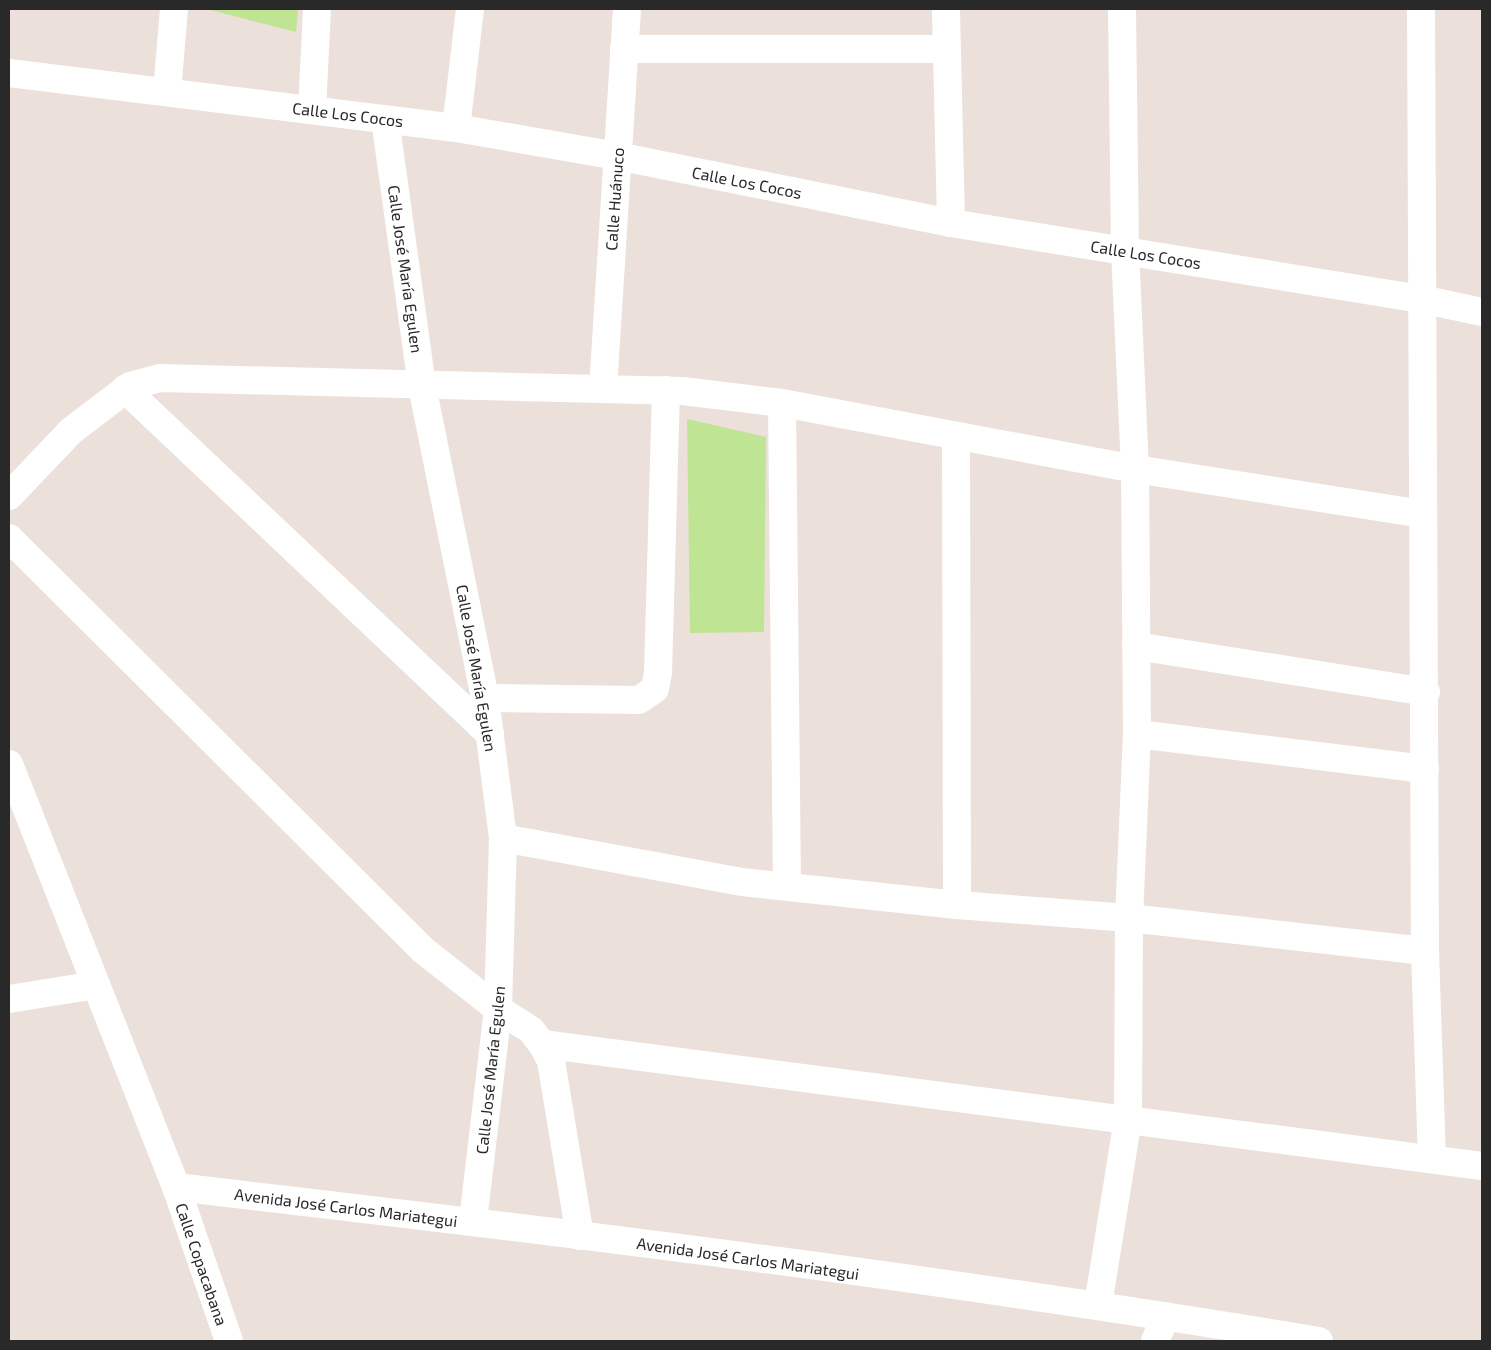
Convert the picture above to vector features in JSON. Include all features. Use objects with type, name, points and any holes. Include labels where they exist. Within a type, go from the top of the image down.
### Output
[{"type":"street","points":[[166,92],[174,9]]},
{"type":"street","points":[[312,110],[317,9]]},
{"type":"street","points":[[456,128],[470,9]]},
{"type":"street","name":"Calle Huánuco","points":[[603,389],[627,9]]},
{"type":"street","points":[[946,9],[951,223]]},
{"type":"street","points":[[1098,1305],[1128,1119],[1129,918],[1137,734],[1135,469],[1125,250],[1122,9]]},
{"type":"street","points":[[1421,9],[1421,299],[1426,692],[1425,951],[1432,1159]]},
{"type":"street","points":[[624,50],[947,49]]},
{"type":"street","name":"Calle Los Cocos","points":[[9,73],[456,128],[617,156],[951,223],[1421,299],[1482,312]]},
{"type":"street","name":"Calle José María Egulen","points":[[385,118],[422,386],[485,698],[503,838],[498,1009],[473,1221]]},
{"type":"street","points":[[9,496],[71,431],[130,386],[160,378],[422,386],[666,390],[782,403],[1135,469],[1423,514]]},
{"type":"street","points":[[125,390],[490,734]]},
{"type":"street","points":[[485,698],[639,700],[655,689],[658,673],[666,390]]},
{"type":"street","points":[[782,403],[787,886]]},
{"type":"street","points":[[956,436],[957,905]]},
{"type":"street","points":[[9,538],[423,950],[498,1009],[531,1030],[542,1044],[550,1061],[580,1236]]},
{"type":"street","points":[[1136,646],[1426,692]]},
{"type":"street","points":[[1137,734],[1425,769]]},
{"type":"street","name":"Calle Copacabana","points":[[9,764],[176,1187],[229,1341]]},
{"type":"street","points":[[503,838],[742,882],[957,905],[1129,918],[1425,951]]},
{"type":"street","points":[[9,999],[96,985]]},
{"type":"street","points":[[542,1044],[1482,1166]]},
{"type":"street","name":"Avenida José Carlos Mariategui","points":[[176,1187],[473,1221],[1098,1305],[1319,1341]]},
{"type":"street","points":[[1155,1341],[1166,1316]]},
{"type":"green space","points":[[207,9],[298,9],[296,32]]},
{"type":"green space","points":[[687,419],[766,437],[764,632],[690,633]]}]
